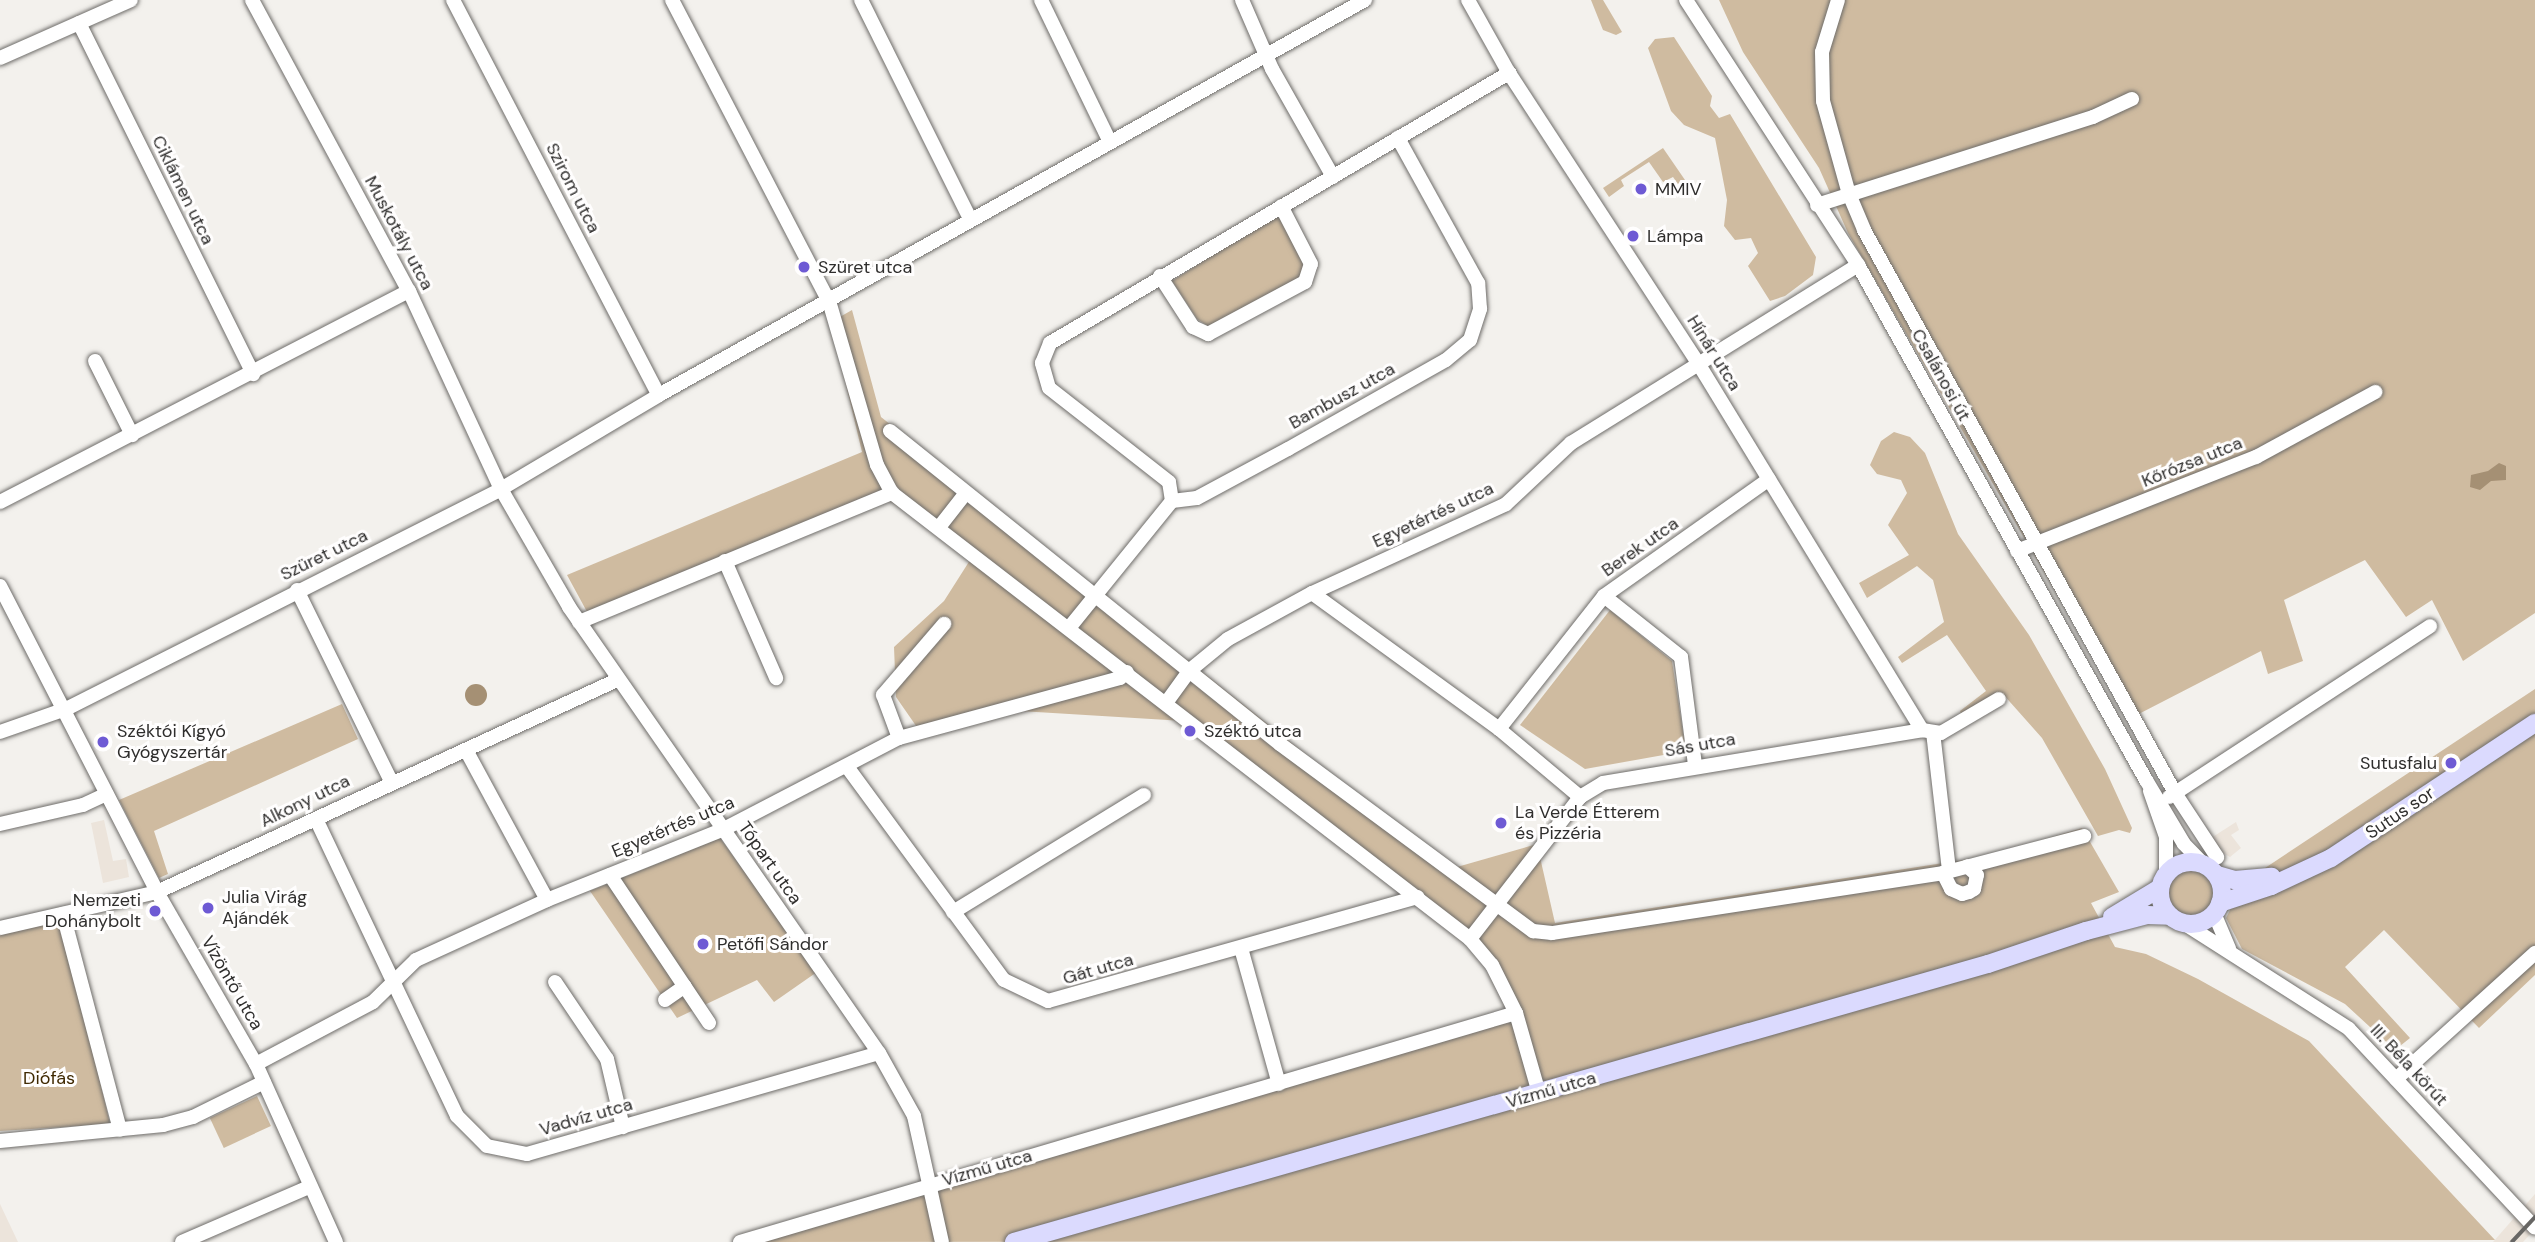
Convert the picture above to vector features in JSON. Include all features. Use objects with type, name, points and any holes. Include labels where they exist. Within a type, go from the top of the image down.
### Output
[{"type":"main road","name":"Sutus sor","points":[[2297,873],[2356,843],[2535,723]]},
{"type":"main road","points":[[2086,931],[2163,880],[2183,862],[2212,865],[2256,880],[2297,873]]},
{"type":"main road","points":[[2212,865],[2217,908]]},
{"type":"main road","points":[[2086,931],[2147,915],[2195,923],[2217,908],[2297,873]]},
{"type":"main road","points":[[2163,880],[2161,903],[2176,919]]},
{"type":"main road","name":"Vízmű utca","points":[[1014,1242],[1539,1093],[2086,931]]},
{"type":"street","points":[[0,58],[131,0]]},
{"type":"street","name":"Muskotály utca","points":[[252,0],[409,291],[501,489]]},
{"type":"street","name":"Szirom utca","points":[[453,0],[659,395]]},
{"type":"street","points":[[672,0],[829,301],[877,465],[892,493],[940,526],[1470,939],[1492,965],[1516,1013],[1539,1093]]},
{"type":"street","points":[[861,0],[970,219]]},
{"type":"street","points":[[1041,0],[1110,142]]},
{"type":"street","points":[[1242,0],[1268,52],[1272,69],[1333,177]]},
{"type":"street","name":"Szüret utca","points":[[0,732],[66,709],[501,489],[659,395],[1365,0]]},
{"type":"street","name":"Hínár utca","points":[[1468,0],[1508,73],[1698,363],[1928,731]]},
{"type":"street","name":"Csalánosi út","points":[[1686,0],[1858,265],[2184,844],[2212,865]]},
{"type":"street","points":[[1838,0],[1822,52],[1823,101],[1849,194],[1864,230],[2175,793],[2212,865]]},
{"type":"street","name":"Ciklámen utca","points":[[79,23],[253,374]]},
{"type":"street","points":[[1069,628],[1172,501],[1169,482],[1049,388],[1042,370],[1045,351],[1056,337],[1508,73]]},
{"type":"street","points":[[1817,205],[2132,100]]},
{"type":"street","name":"Bambusz utca","points":[[1172,501],[1197,498],[1288,449],[1446,360],[1470,340],[1480,309],[1478,282],[1398,138]]},
{"type":"street","points":[[1160,275],[1193,327],[1208,334],[1305,282],[1311,264],[1281,206]]},
{"type":"street","name":"Egyetértés utca","points":[[1166,703],[1189,671],[1228,639],[1312,593],[1506,503],[1572,443],[1858,265]]},
{"type":"street","points":[[0,502],[253,374],[409,291]]},
{"type":"street","points":[[95,361],[132,435]]},
{"type":"street","name":"Kőrózsa utca","points":[[2017,551],[2256,457],[2375,392]]},
{"type":"street","points":[[890,431],[965,494],[1097,595],[1189,671],[1524,928],[1552,933],[1946,872],[2084,836]]},
{"type":"street","name":"Berek utca","points":[[1499,729],[1604,596],[1769,479]]},
{"type":"street","name":"Tópart utca","points":[[501,489],[579,622],[617,680],[879,1053],[914,1116],[942,1242]]},
{"type":"street","points":[[579,622],[892,493]]},
{"type":"street","points":[[940,526],[965,494]]},
{"type":"street","points":[[725,561],[776,678]]},
{"type":"street","name":"Vízöntő utca","points":[[0,586],[66,709],[158,892],[256,1064],[336,1242]]},
{"type":"street","points":[[297,590],[391,781]]},
{"type":"street","points":[[1312,593],[1499,729],[1580,797]]},
{"type":"street","points":[[1604,596],[1681,657],[1695,765]]},
{"type":"street","points":[[899,738],[883,695],[944,624]]},
{"type":"street","points":[[2162,802],[2430,626]]},
{"type":"street","name":"Egyetértés utca","points":[[256,1064],[373,1002],[416,960],[547,900],[723,830],[848,768],[899,738],[1121,678],[1127,672]]},
{"type":"street","name":"Alkony utca","points":[[0,928],[158,892],[391,781],[466,750],[617,680]]},
{"type":"street","name":"Sás utca","points":[[1470,939],[1580,797],[1603,783],[1695,765],[1928,731],[1941,733],[1999,699]]},
{"type":"street","points":[[1928,731],[1946,872],[1951,889],[1962,894],[1975,889],[1977,875],[1967,866]]},
{"type":"street","points":[[466,750],[547,900]]},
{"type":"street","name":"Gát utca","points":[[848,768],[1004,980],[1048,1001],[1418,897]]},
{"type":"street","name":"Csalánosi út","points":[[2146,780],[2166,837],[2163,880]]},
{"type":"street","points":[[0,824],[83,805],[107,794]]},
{"type":"street","points":[[953,912],[1144,795]]},
{"type":"street","name":"Vadvíz utca","points":[[316,819],[457,1116],[487,1146],[527,1154],[879,1053]]},
{"type":"street","points":[[610,875],[709,1023]]},
{"type":"street","points":[[2217,908],[2232,956]]},
{"type":"street","points":[[63,914],[120,1130]]},
{"type":"street","name":"III. Béla körút","points":[[2176,919],[2213,939],[2232,956],[2339,1021],[2535,1228]]},
{"type":"street","points":[[1241,948],[1279,1084]]},
{"type":"street","points":[[2396,1079],[2535,953]]},
{"type":"street","points":[[555,982],[607,1059],[623,1127]]},
{"type":"street","points":[[665,1000],[685,986]]},
{"type":"street","name":"Vízmű utca","points":[[740,1242],[1516,1013]]},
{"type":"street","points":[[0,1141],[120,1130],[193,1117],[264,1082]]},
{"type":"street","points":[[182,1242],[309,1187]]},
{"type":"shaded area","points":[[2499,463],[2506,466],[2506,480],[2491,481],[2480,490],[2470,487],[2471,475],[2488,471]]},
{"type":"shaded area","points":[[476,684],[486,691],[487,695],[480,705],[476,706],[466,699],[465,695],[472,685]]},
{"type":"shaded area","points":[[104,820],[113,861],[126,859],[129,877],[103,883],[91,823]]},
{"type":"shaded area","points":[[2236,822],[2239,830],[2231,835],[2241,848],[2230,857],[2219,851],[2211,838]]},
{"type":"shaded area","points":[[2535,1194],[2535,1229],[2523,1242],[2493,1242]]},
{"type":"shaded area","points":[[0,1204],[18,1242],[0,1242]]},
{"type":"green space","points":[[1591,0],[1603,0],[1622,32],[1616,35],[1603,30]]},
{"type":"green space","points":[[1719,0],[2535,0],[2535,613],[2463,661],[2432,600],[2406,617],[2365,560],[2284,600],[2303,661],[2268,674],[2261,651],[2129,719],[1848,233],[1819,168],[1743,52]]},
{"type":"green space","points":[[1674,37],[1712,96],[1710,106],[1719,118],[1730,114],[1816,257],[1813,275],[1785,296],[1770,301],[1748,266],[1758,253],[1751,238],[1735,240],[1724,226],[1727,200],[1715,138],[1684,125],[1671,111],[1648,48],[1655,39]]},
{"type":"green space","points":[[1663,148],[1685,180],[1678,184],[1673,177],[1663,182],[1649,162],[1621,180],[1624,186],[1609,197],[1603,188]]},
{"type":"green space","points":[[1281,217],[1305,262],[1302,276],[1211,328],[1197,319],[1172,281],[1266,221]]},
{"type":"green space","points":[[852,310],[881,417],[1450,869],[1537,844],[1555,923],[1989,856],[2082,828],[2119,892],[2091,903],[2115,947],[2146,954],[2198,979],[2309,1041],[2495,1240],[759,1242],[1514,1020],[1491,972],[1470,944],[1184,721],[1020,711],[921,733],[896,697],[894,647],[944,601],[972,557],[890,501],[592,621],[567,575],[862,452],[831,322]]},
{"type":"green space","points":[[1894,432],[1910,437],[1925,453],[1958,534],[2029,635],[2105,769],[2132,828],[2130,833],[2119,830],[2098,836],[2042,738],[2002,693],[1962,717],[1960,711],[1986,691],[1947,635],[1902,663],[1898,657],[1944,622],[1933,580],[1917,566],[1867,598],[1859,583],[1909,555],[1888,525],[1907,493],[1901,480],[1877,474],[1870,465],[1881,441]]},
{"type":"green space","points":[[1610,610],[1672,661],[1686,751],[1585,769],[1520,725]]},
{"type":"green space","points":[[2535,689],[2535,975],[2479,1028],[2384,930],[2345,967],[2410,1038],[2395,1050],[2345,1004],[2242,949],[2226,918],[2234,902],[2279,882],[2265,868]]},
{"type":"green space","points":[[342,704],[358,739],[154,831],[168,874],[159,878],[119,800]]},
{"type":"green space","points":[[720,838],[817,972],[774,1002],[757,980],[677,1018],[590,891]]},
{"type":"green space","points":[[2191,869],[2208,876],[2215,893],[2208,910],[2191,917],[2174,910],[2167,893],[2174,876]]},
{"type":"green space","name":"Diófás","points":[[62,918],[110,1124],[0,1131],[0,933]]},
{"type":"green space","points":[[257,1096],[271,1126],[224,1148],[210,1118]]},
{"type":"railway","points":[[2512,1242],[2535,1217]]},
{"type":"place","name":"MMIV","points":[[1641,189]]},
{"type":"place","name":"Lámpa","points":[[1633,236]]},
{"type":"place","name":"Szüret utca","points":[[804,267]]},
{"type":"place","name":"Széktó utca","points":[[1190,731]]},
{"type":"place","name":"Széktói Kígyó Gyógyszertár","points":[[103,742]]},
{"type":"place","name":"Sutusfalu","points":[[2451,763]]},
{"type":"place","name":"La Verde Étterem és Pizzéria","points":[[1501,823]]},
{"type":"place","name":"Julia Virág Ajándék","points":[[208,908]]},
{"type":"place","name":"Nemzeti Dohánybolt","points":[[155,911]]},
{"type":"place","name":"Petőfi Sándor","points":[[703,944]]}]
